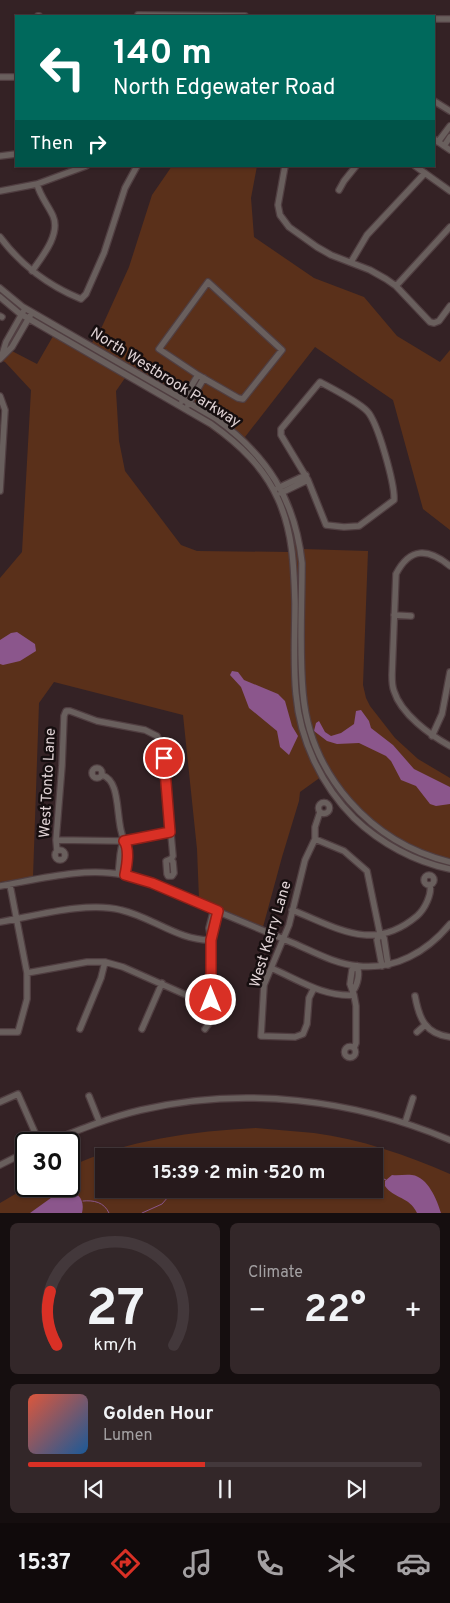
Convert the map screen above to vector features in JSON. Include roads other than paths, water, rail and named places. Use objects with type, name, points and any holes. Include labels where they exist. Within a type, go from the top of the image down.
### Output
[{"type":"street","points":[[435,19],[450,19]]},
{"type":"street","points":[[0,77],[15,77]]},
{"type":"street","points":[[435,102],[450,111]]},
{"type":"street","points":[[438,142],[450,126]]},
{"type":"street","points":[[438,142],[450,137]]},
{"type":"street","points":[[438,142],[450,150]]},
{"type":"street","points":[[0,156],[15,154]]},
{"type":"street","points":[[0,191],[37,184],[84,167]]},
{"type":"street","points":[[0,237],[17,258],[32,271],[81,299],[86,294],[104,253],[125,188],[136,167]]},
{"type":"street","points":[[285,167],[278,201],[280,215],[289,227],[317,248],[370,270],[396,286],[430,322],[439,321],[450,306]]},
{"type":"street","points":[[339,190],[355,167]]},
{"type":"street","points":[[416,167],[450,191]]},
{"type":"street","points":[[351,262],[367,235],[425,173]]},
{"type":"street","points":[[32,271],[54,233],[55,225],[54,217],[37,184]]},
{"type":"street","points":[[396,286],[450,227]]},
{"type":"street","points":[[208,282],[282,350],[243,399],[201,377],[159,349],[208,282]]},
{"type":"street","name":"North Westbrook Parkway","points":[[0,288],[25,308],[187,401],[237,435],[266,464],[292,516],[300,545],[303,693],[308,721],[316,748],[335,783],[368,821],[390,837],[412,849],[450,862]]},
{"type":"street","name":"North Westbrook Parkway","points":[[0,298],[28,318],[180,405],[233,440],[278,491],[292,546],[296,694],[301,723],[313,758],[329,787],[363,826],[402,852],[450,869]]},
{"type":"street","points":[[1,358],[6,342],[25,308]]},
{"type":"street","points":[[1,358],[12,347],[32,312]]},
{"type":"street","points":[[186,409],[187,401],[201,377]]},
{"type":"street","points":[[320,382],[368,412],[375,425],[390,471],[395,492],[394,500],[359,526],[326,525],[307,477],[281,435],[281,429],[320,382]]},
{"type":"street","points":[[0,396],[5,410],[0,491]]},
{"type":"street","points":[[180,405],[187,401]]},
{"type":"street","points":[[227,445],[237,435]]},
{"type":"street","points":[[278,491],[307,477]]},
{"type":"street","points":[[292,546],[300,545]]},
{"type":"street","points":[[450,566],[443,560],[424,553],[414,554],[402,561],[396,574],[392,676],[394,691],[401,705],[432,736],[450,746]]},
{"type":"street","points":[[294,589],[302,590]]},
{"type":"street","points":[[394,615],[411,616]]},
{"type":"street","points":[[295,646],[302,646]]},
{"type":"street","points":[[432,736],[442,714],[450,672]]},
{"type":"street","name":"West Tonto Lane","points":[[57,851],[56,840],[64,716],[66,711],[97,721],[145,730],[157,736],[164,758],[170,832]]},
{"type":"street","points":[[102,775],[114,786],[118,822],[124,841],[121,845],[122,874]]},
{"type":"street","name":"West Kerry Lane","points":[[314,988],[309,998],[307,1024],[303,1034],[294,1037],[261,1036],[264,985],[283,939],[305,860],[314,839],[315,827],[320,812]]},
{"type":"street","points":[[56,840],[124,841],[170,832],[173,856],[171,860]]},
{"type":"street","points":[[314,839],[344,851],[368,871],[380,934],[384,938],[385,965]]},
{"type":"street","points":[[0,886],[79,873],[122,874],[152,883],[339,962],[356,966],[385,965],[416,955],[430,946],[450,924]]},
{"type":"street","points":[[0,1032],[18,1032],[27,999],[27,973],[10,885]]},
{"type":"street","points":[[292,910],[355,935],[372,936],[392,931],[420,914],[431,890],[430,885]]},
{"type":"street","points":[[0,922],[83,908],[120,909],[188,936],[200,940],[211,940]]},
{"type":"street","points":[[206,1029],[210,1022],[211,1000],[211,940],[209,928],[216,910]]},
{"type":"street","points":[[27,973],[87,962],[105,962],[162,983],[193,998],[211,1000]]},
{"type":"street","points":[[80,1029],[101,978],[105,962]]},
{"type":"street","points":[[354,1048],[356,1043],[356,1023],[354,993],[350,984],[352,970],[356,966]]},
{"type":"street","points":[[271,968],[330,994],[343,996],[354,993]]},
{"type":"street","points":[[142,1028],[162,983]]},
{"type":"street","points":[[415,996],[418,1012],[425,1025],[441,1036],[450,1037]]},
{"type":"street","points":[[417,1032],[425,1025]]},
{"type":"street","points":[[0,1102],[18,1094],[35,1132]]},
{"type":"street","points":[[89,1096],[99,1122]]},
{"type":"street","points":[[74,1132],[99,1122],[142,1110],[174,1104],[218,1099],[256,1098],[314,1101],[362,1111],[405,1123],[450,1140]]},
{"type":"street","points":[[405,1123],[413,1098]]},
{"type":"street","points":[[0,1165],[15,1158]]},
{"type":"waterway","points":[[142,1213],[162,1204],[167,1198]]},
{"type":"waterway","points":[[83,1201],[98,1202],[109,1213]]}]
